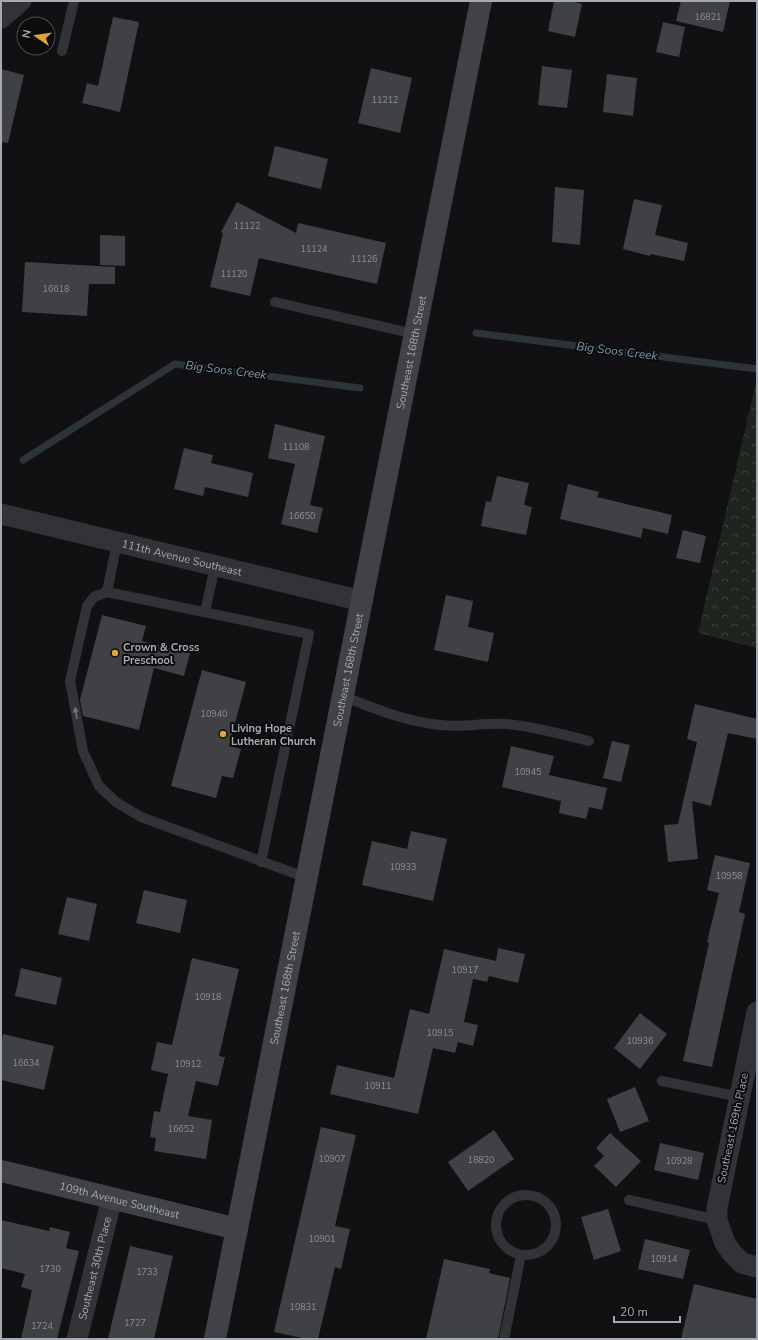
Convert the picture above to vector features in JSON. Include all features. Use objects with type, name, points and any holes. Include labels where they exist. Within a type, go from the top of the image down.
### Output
[{"type":"street","points":[[1,18],[21,1]]},
{"type":"street","name":"Southeast 168th Street","points":[[215,1339],[481,1]]},
{"type":"street","name":"111th Avenue Southeast","points":[[1,514],[362,601]]},
{"type":"street","name":"Southeast 169th Place","points":[[717,1220],[717,1208],[757,1012]]},
{"type":"street","name":"109th Avenue Southeast","points":[[1,1171],[237,1229]]},
{"type":"street","name":"Southeast 30th Place","points":[[77,1339],[112,1198]]},
{"type":"street","points":[[717,1220],[725,1243],[732,1253],[742,1263],[757,1267]]},
{"type":"lane","points":[[62,51],[74,1]]},
{"type":"lane","points":[[275,302],[415,334]]},
{"type":"lane","points":[[107,592],[118,542]]},
{"type":"lane","points":[[205,612],[215,566]]},
{"type":"lane","points":[[261,862],[309,634],[107,592],[94,597],[87,606],[70,681],[83,751],[99,786],[116,802],[141,817],[261,862],[307,878]]},
{"type":"lane","points":[[343,696],[382,712],[410,720],[442,726],[507,724],[546,730],[589,740]]},
{"type":"lane","points":[[662,1081],[740,1097]]},
{"type":"lane","points":[[519,1195],[531,1195],[542,1199],[551,1207],[556,1218],[556,1230],[552,1241],[543,1250],[533,1254],[521,1255],[510,1250],[501,1242],[496,1232],[496,1220],[500,1209],[508,1200],[519,1195]]},
{"type":"lane","points":[[629,1200],[717,1220]]},
{"type":"lane","points":[[504,1339],[521,1255]]},
{"type":"green space","points":[[757,378],[757,648],[698,633]]},
{"type":"building","points":[[554,1],[570,1],[582,4],[575,37],[548,31]]},
{"type":"building","points":[[681,1],[730,1],[723,32],[676,21]]},
{"type":"building","points":[[113,17],[139,22],[120,112],[82,103],[87,83],[98,86]]},
{"type":"building","points":[[663,22],[685,27],[679,57],[656,52]]},
{"type":"building","points":[[542,66],[572,70],[567,108],[538,105]]},
{"type":"building","points":[[371,68],[412,78],[400,133],[358,123]]},
{"type":"building","points":[[1,69],[24,75],[8,143],[1,142]]},
{"type":"building","points":[[607,74],[637,78],[633,116],[603,112]]},
{"type":"building","points":[[275,146],[328,159],[321,189],[268,176]]},
{"type":"building","points":[[555,187],[584,190],[580,245],[552,242]]},
{"type":"building","points":[[634,199],[662,205],[655,235],[688,243],[684,261],[651,254],[650,256],[623,249]]},
{"type":"building","points":[[237,202],[296,233],[298,223],[386,243],[377,284],[259,258],[250,296],[210,287],[223,233],[221,232]]},
{"type":"building","points":[[100,235],[125,236],[125,266],[100,265]]},
{"type":"building","points":[[25,262],[115,267],[115,284],[89,284],[87,316],[22,312]]},
{"type":"building","points":[[275,424],[325,436],[310,505],[323,508],[317,533],[281,524],[295,464],[268,458]]},
{"type":"building","points":[[184,448],[213,455],[211,463],[253,473],[248,497],[205,487],[203,496],[174,489]]},
{"type":"building","points":[[497,476],[529,483],[524,505],[532,507],[526,535],[481,526],[486,501],[491,502]]},
{"type":"building","points":[[568,484],[599,492],[597,497],[672,515],[668,534],[643,528],[641,538],[560,519]]},
{"type":"building","points":[[683,530],[706,536],[700,563],[676,558]]},
{"type":"building","points":[[446,595],[473,601],[468,627],[494,633],[488,662],[434,650]]},
{"type":"building","points":[[102,615],[146,626],[142,641],[190,653],[184,676],[154,668],[139,730],[83,716],[80,700]]},
{"type":"building","points":[[202,670],[246,682],[229,746],[241,749],[233,778],[222,776],[216,798],[171,786]]},
{"type":"building","points":[[695,704],[757,719],[757,739],[728,733],[711,806],[692,801],[698,859],[668,862],[664,825],[678,824],[697,742],[687,739]]},
{"type":"building","points":[[612,741],[630,745],[621,782],[603,778]]},
{"type":"building","points":[[511,746],[554,756],[549,775],[607,788],[602,810],[589,807],[586,819],[559,813],[561,801],[502,787]]},
{"type":"building","points":[[411,831],[447,839],[433,901],[362,885],[372,841],[407,849]]},
{"type":"building","points":[[715,855],[750,863],[739,912],[745,914],[712,1067],[683,1061],[709,943],[707,942],[719,893],[707,890]]},
{"type":"building","points":[[144,890],[187,900],[180,933],[136,923]]},
{"type":"building","points":[[67,897],[97,904],[89,941],[58,934]]},
{"type":"building","points":[[498,948],[525,954],[518,983],[489,976],[487,982],[473,979],[464,1022],[478,1025],[473,1046],[458,1042],[455,1053],[433,1048],[418,1114],[330,1094],[337,1065],[394,1078],[410,1009],[429,1014],[444,949],[496,961]]},
{"type":"building","points":[[192,958],[239,969],[219,1056],[225,1057],[218,1086],[196,1081],[188,1116],[212,1120],[206,1159],[154,1151],[156,1138],[150,1137],[154,1111],[160,1112],[168,1074],[151,1070],[157,1042],[172,1045]]},
{"type":"building","points":[[21,968],[62,978],[56,1005],[15,996]]},
{"type":"building","points":[[640,1013],[667,1034],[640,1069],[614,1048]]},
{"type":"building","points":[[3,1034],[54,1046],[44,1090],[1,1080],[1,1044]]},
{"type":"building","points":[[635,1087],[649,1121],[620,1132],[607,1099]]},
{"type":"building","points":[[321,1127],[356,1135],[335,1226],[350,1229],[341,1269],[335,1267],[318,1339],[307,1339],[274,1332]]},
{"type":"building","points":[[494,1130],[514,1159],[468,1191],[448,1162]]},
{"type":"building","points":[[610,1133],[641,1161],[616,1187],[594,1166],[604,1156],[596,1148]]},
{"type":"building","points":[[660,1143],[704,1153],[698,1180],[654,1170]]},
{"type":"building","points":[[608,1209],[621,1251],[594,1260],[581,1217]]},
{"type":"building","points":[[1,1220],[49,1231],[50,1227],[70,1232],[66,1248],[79,1251],[57,1339],[21,1339],[32,1290],[21,1287],[25,1274],[1,1268]]},
{"type":"building","points":[[645,1239],[690,1250],[683,1279],[638,1269]]},
{"type":"building","points":[[130,1246],[173,1256],[154,1339],[108,1339]]},
{"type":"building","points":[[444,1259],[490,1269],[489,1273],[510,1278],[498,1339],[426,1339]]},
{"type":"building","points":[[694,1284],[757,1299],[757,1339],[681,1339]]},
{"type":"waterway","name":"Big Soos Creek","points":[[476,333],[757,369]]},
{"type":"waterway","name":"Big Soos Creek","points":[[23,460],[175,364],[360,388]]},
{"type":"place","name":"Crown & Cross Preschool","points":[[115,653]]},
{"type":"place","name":"Living Hope Lutheran Church","points":[[223,734]]}]
